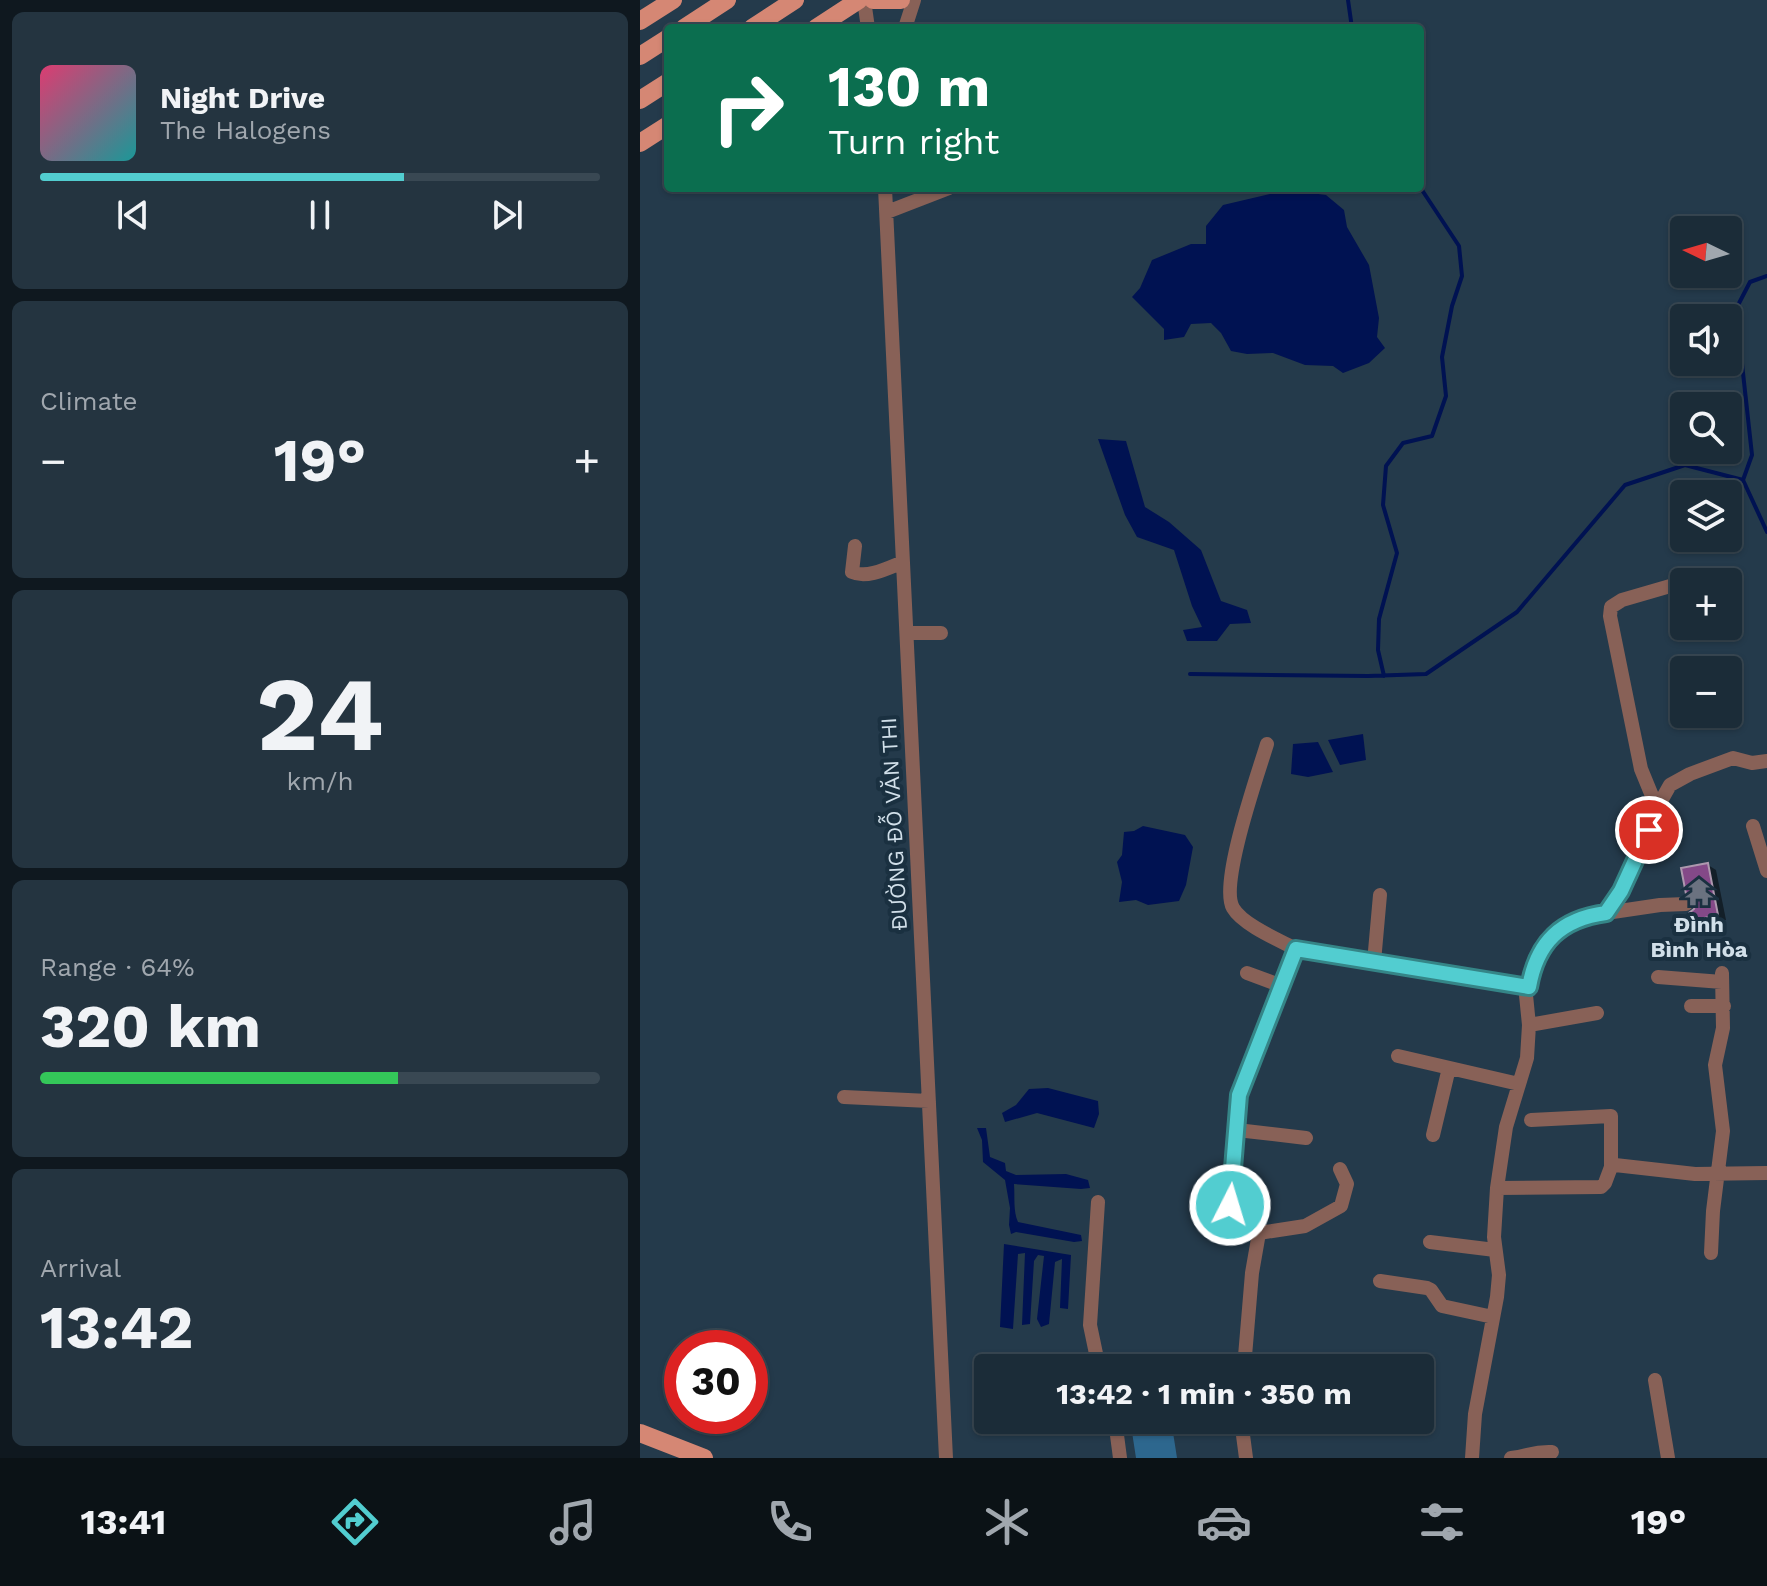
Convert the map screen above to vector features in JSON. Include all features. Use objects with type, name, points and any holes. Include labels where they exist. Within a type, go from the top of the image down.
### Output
[{"type":"main road","points":[[640,21],[673,0]]},
{"type":"main road","points":[[690,24],[727,0]]},
{"type":"main road","points":[[758,24],[795,0]]},
{"type":"main road","points":[[823,24],[862,0]]},
{"type":"main road","points":[[873,0],[901,0]]},
{"type":"main road","points":[[640,56],[664,41]]},
{"type":"main road","points":[[640,100],[664,85]]},
{"type":"main road","points":[[640,143],[664,128]]},
{"type":"main road","points":[[640,1433],[704,1458]]},
{"type":"street","points":[[862,0],[867,24]]},
{"type":"street","points":[[906,24],[914,0]]},
{"type":"street","name":"ĐƯỜNG ĐỖ VĂN THI","points":[[885,192],[946,1458]]},
{"type":"street","points":[[887,212],[939,192]]},
{"type":"street","points":[[855,546],[852,572],[856,575],[875,573],[903,562]]},
{"type":"street","points":[[1657,808],[1641,769],[1610,616],[1611,607],[1622,600],[1670,586]]},
{"type":"street","points":[[907,633],[941,633]]},
{"type":"street","points":[[1267,744],[1233,861],[1230,894],[1233,908],[1254,926],[1296,949],[1529,987]]},
{"type":"street","points":[[1606,913],[1621,891],[1670,785],[1677,779],[1733,758],[1752,763],[1767,761]]},
{"type":"street","points":[[1753,826],[1767,871]]},
{"type":"street","points":[[1374,962],[1380,895]]},
{"type":"street","points":[[1472,1458],[1475,1414],[1499,1275],[1495,1250],[1497,1188],[1506,1127],[1527,1058],[1529,1025],[1526,1005],[1533,965],[1554,933],[1583,916],[1686,904]]},
{"type":"street","points":[[1296,949],[1239,1095],[1230,1205],[1232,1223],[1240,1229],[1259,1233],[1305,1226],[1341,1206],[1347,1184],[1340,1169]]},
{"type":"street","points":[[1247,973],[1282,986]]},
{"type":"street","points":[[1658,977],[1722,978],[1724,1006],[1721,1042],[1715,1065],[1723,1131],[1711,1253]]},
{"type":"street","points":[[1691,1006],[1724,1006]]},
{"type":"street","points":[[1529,1025],[1597,1013]]},
{"type":"street","points":[[1398,1056],[1519,1084]]},
{"type":"street","points":[[1433,1135],[1449,1068]]},
{"type":"street","points":[[844,1097],[929,1101]]},
{"type":"street","points":[[1497,1188],[1601,1187],[1605,1183],[1611,1167],[1611,1116],[1531,1120]]},
{"type":"street","points":[[1237,1130],[1306,1138]]},
{"type":"street","points":[[1611,1167],[1695,1174],[1767,1173]]},
{"type":"street","points":[[1096,1354],[1090,1325],[1098,1202]]},
{"type":"street","points":[[1245,1354],[1252,1273],[1259,1233]]},
{"type":"street","points":[[1430,1242],[1495,1250]]},
{"type":"street","points":[[1380,1281],[1427,1288],[1442,1306],[1493,1317]]},
{"type":"street","points":[[1655,1380],[1668,1458]]},
{"type":"street","points":[[1117,1434],[1120,1458]]},
{"type":"street","points":[[1243,1434],[1246,1458]]},
{"type":"street","points":[[1511,1458],[1524,1456],[1531,1451],[1552,1452]]},
{"type":"shaded area","points":[[1278,192],[1303,192],[1326,195],[1344,210],[1347,227],[1369,265],[1379,318],[1377,337],[1385,348],[1369,363],[1343,373],[1333,366],[1305,365],[1273,353],[1231,351],[1211,323],[1191,324],[1184,337],[1164,340],[1164,329],[1132,297],[1140,288],[1152,260],[1191,244],[1206,244],[1206,226],[1223,205]]},
{"type":"shaded area","points":[[1098,439],[1126,441],[1145,507],[1169,522],[1201,550],[1221,601],[1247,610],[1251,623],[1230,624],[1217,641],[1187,641],[1183,630],[1202,627],[1174,550],[1137,537],[1125,515]]},
{"type":"shaded area","points":[[1363,734],[1366,760],[1340,765],[1328,740]]},
{"type":"shaded area","points":[[1318,742],[1333,772],[1308,777],[1291,774],[1293,744]]},
{"type":"shaded area","points":[[1143,826],[1185,835],[1193,847],[1186,885],[1179,901],[1148,905],[1136,900],[1119,902],[1122,882],[1117,862],[1122,855],[1124,832]]},
{"type":"shaded area","points":[[1048,1088],[1098,1101],[1099,1114],[1094,1128],[1037,1113],[1005,1122],[1002,1113],[1016,1105],[1029,1089]]},
{"type":"shaded area","points":[[977,1128],[986,1128],[990,1157],[1005,1163],[1006,1171],[1016,1175],[1066,1174],[1088,1180],[1090,1188],[1081,1189],[1014,1184],[1018,1222],[1081,1235],[1082,1241],[1016,1232],[1011,1234],[1005,1180],[983,1162],[982,1140]]},
{"type":"shaded area","points":[[1004,1244],[1071,1255],[1068,1309],[1060,1308],[1062,1259],[1055,1262],[1049,1324],[1041,1327],[1037,1319],[1044,1256],[1038,1255],[1034,1261],[1030,1324],[1022,1325],[1025,1253],[1018,1254],[1013,1329],[1000,1327]]},
{"type":"shaded area","points":[[1132,1434],[1173,1434],[1177,1458],[1136,1458]]},
{"type":"building","name":"Đình Bình Hòa","points":[[1708,863],[1718,915],[1691,921],[1689,913],[1696,903],[1686,894],[1681,868]]},
{"type":"waterway","points":[[1348,0],[1351,24]]},
{"type":"waterway","points":[[1384,676],[1378,650],[1379,619],[1397,553],[1383,505],[1386,466],[1403,443],[1432,436],[1446,396],[1442,357],[1452,306],[1462,276],[1459,246],[1423,192]]},
{"type":"waterway","points":[[1743,480],[1752,455],[1736,309],[1750,282],[1767,276]]},
{"type":"waterway","points":[[1190,674],[1426,674],[1517,612],[1625,485],[1685,465],[1743,480],[1767,532]]},
{"type":"place","name":"Đình Bình Hòa","points":[[1699,892]]},
{"type":"route","points":[[1230,1205],[1239,1095],[1296,949],[1529,987],[1533,965],[1554,933],[1583,916],[1606,913],[1621,891],[1649,830]]}]
